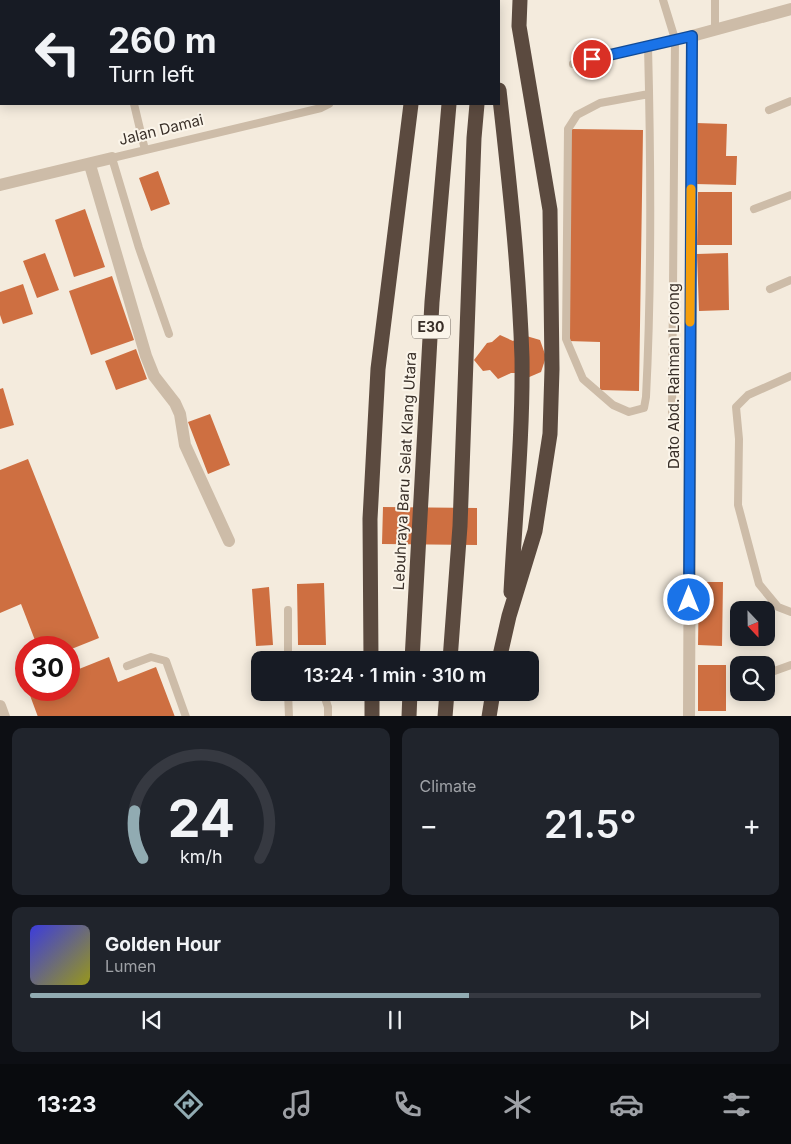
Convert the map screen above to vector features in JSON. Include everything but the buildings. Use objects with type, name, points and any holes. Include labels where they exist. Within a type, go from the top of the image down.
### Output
[{"type":"highway","points":[[501,651],[509,616],[535,531],[550,434],[552,369],[550,210],[519,26],[520,0]]},
{"type":"highway","points":[[500,99],[518,270],[522,358],[521,435],[509,616]]},
{"type":"highway","points":[[371,651],[370,520],[378,369],[412,105]]},
{"type":"highway","name":"Lebuhraya Baru Selat Klang Utara","points":[[413,651],[432,302],[449,105]]},
{"type":"highway","name":"E30","points":[[451,651],[460,526],[474,138],[477,105]]},
{"type":"highway","points":[[372,701],[372,716]]},
{"type":"highway","points":[[409,716],[410,701]]},
{"type":"highway","points":[[445,716],[446,701]]},
{"type":"highway","points":[[489,716],[492,701]]},
{"type":"street","points":[[692,36],[791,9]]},
{"type":"street","name":"Dato Abd. Rahman Lorong","points":[[689,716],[692,36]]},
{"type":"street","name":"Jalan Damai","points":[[0,185],[90,165],[112,158]]},
{"type":"street","points":[[90,165],[154,376],[178,409],[185,445],[229,542]]},
{"type":"street","points":[[0,706],[4,716]]},
{"type":"lane","points":[[663,0],[675,39],[672,414]]},
{"type":"lane","points":[[715,29],[716,0]]},
{"type":"lane","points":[[573,64],[692,36]]},
{"type":"lane","points":[[648,46],[651,147],[650,321],[644,408],[629,412],[613,405],[583,379],[566,339],[568,129],[576,116],[600,104],[649,94]]},
{"type":"lane","points":[[769,110],[791,101]]},
{"type":"lane","points":[[134,105],[145,150]]},
{"type":"lane","name":"Jalan Damai","points":[[112,158],[327,105]]},
{"type":"lane","points":[[112,158],[139,248],[169,334]]},
{"type":"lane","points":[[754,209],[791,194]]},
{"type":"lane","points":[[770,289],[791,280]]},
{"type":"lane","points":[[791,376],[748,395],[736,407],[739,439],[738,505],[759,584],[778,607],[791,612]]},
{"type":"lane","points":[[288,610],[288,651]]},
{"type":"lane","points":[[127,666],[151,657],[166,661],[186,716]]},
{"type":"lane","points":[[775,671],[791,665]]},
{"type":"lane","points":[[288,701],[289,716]]},
{"type":"lane","points":[[326,701],[328,716]]},
{"type":"slow traffic","points":[[690,322],[691,189]]},
{"type":"route","points":[[592,59],[692,36],[689,600]]}]
